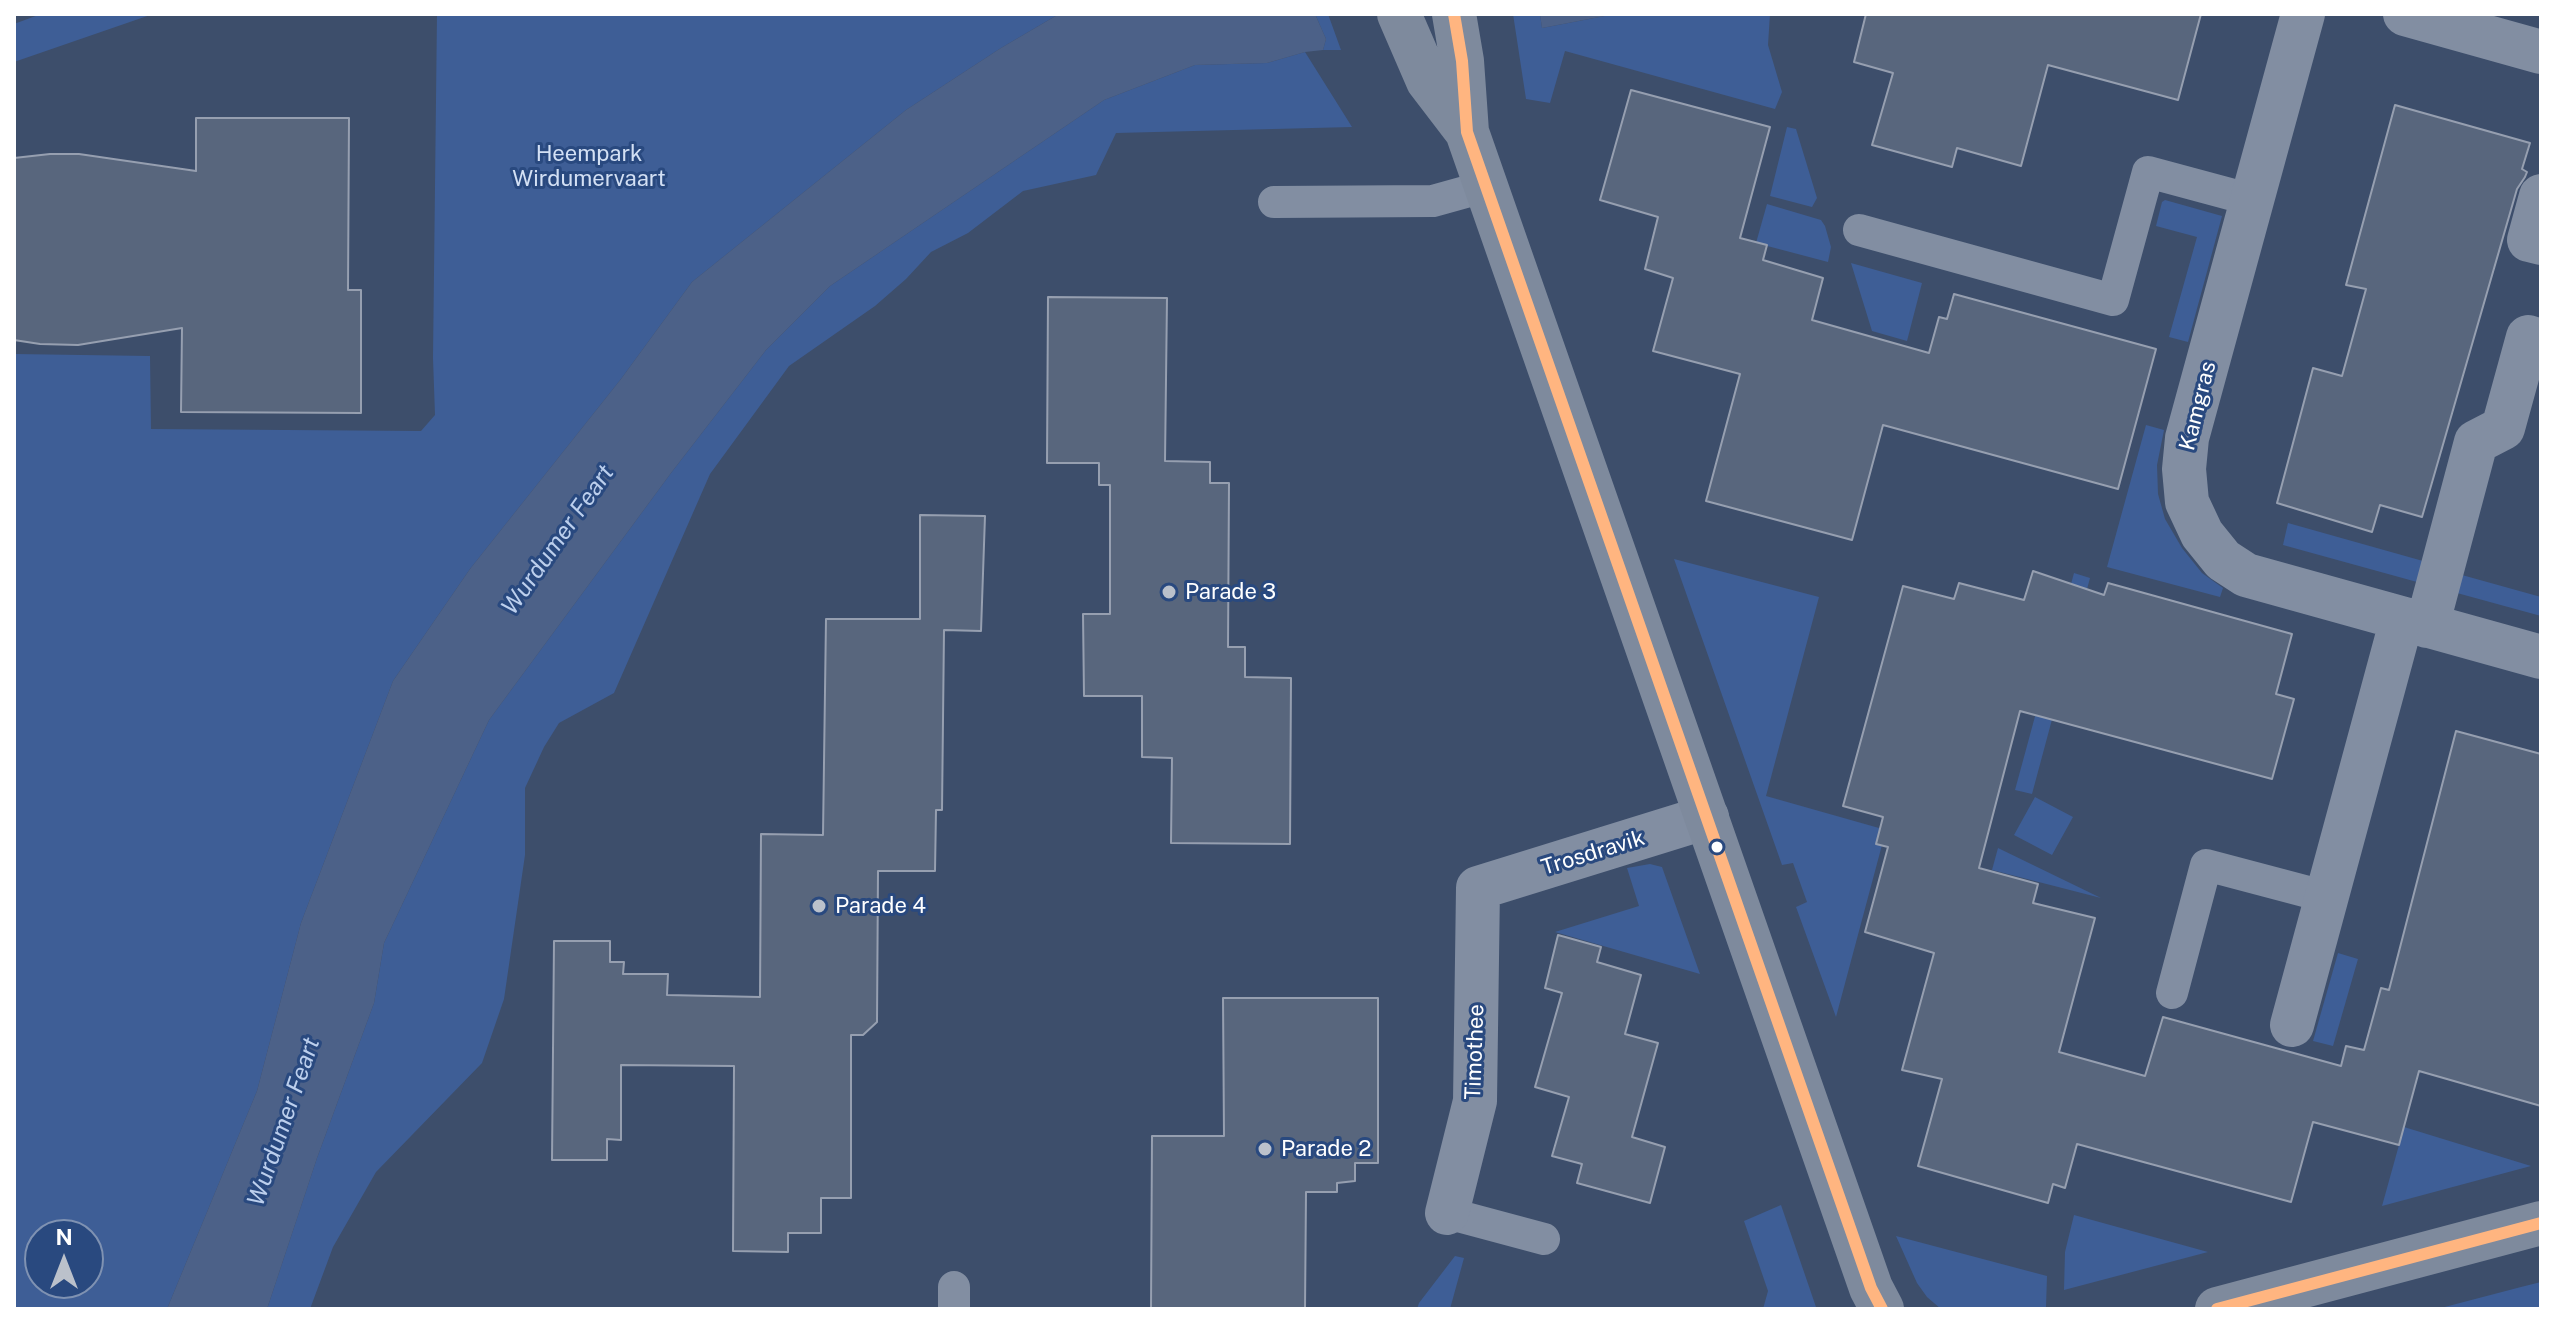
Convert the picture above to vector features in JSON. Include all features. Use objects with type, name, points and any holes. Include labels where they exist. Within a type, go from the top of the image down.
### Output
[{"type":"street","points":[[1399,14],[1428,81],[1467,132]]},
{"type":"street","points":[[1454,14],[1462,61],[1467,132],[1871,1288],[1882,1309]]},
{"type":"street","name":"Kamgras","points":[[2303,14],[2187,438],[2184,469],[2187,502],[2202,534],[2223,560],[2246,575],[2541,657]]},
{"type":"street","points":[[2405,14],[2541,52]]},
{"type":"street","points":[[2541,196],[2529,240],[2541,243]]},
{"type":"street","points":[[2292,1025],[2327,897],[2414,623],[2476,442],[2503,428],[2528,337],[2540,335]]},
{"type":"street","name":"Trosdravik","points":[[1478,888],[1707,817]]},
{"type":"street","name":"Timothee","points":[[1447,1213],[1475,1101],[1478,888]]},
{"type":"street","points":[[2217,1309],[2541,1223]]},
{"type":"lane","points":[[1859,230],[2113,300],[2148,172],[2252,200]]},
{"type":"lane","points":[[1274,202],[1433,201],[1487,186]]},
{"type":"lane","points":[[2172,993],[2206,865],[2327,897]]},
{"type":"lane","points":[[1447,1213],[1544,1239]]},
{"type":"green space","points":[[41,14],[153,14],[14,62],[14,24]]},
{"type":"green space","name":"Heempark Wirdumervaart","points":[[437,14],[1059,14],[906,110],[692,282],[621,379],[470,569],[393,681],[301,923],[257,1091],[167,1309],[14,1309],[14,354],[150,356],[151,429],[421,431],[435,415]]},
{"type":"green space","points":[[1315,14],[1328,14],[1341,50],[1323,50],[1326,39]]},
{"type":"green space","points":[[1513,14],[1540,14],[1542,28],[1615,14],[1770,14],[1768,45],[1782,92],[1775,109],[1565,51],[1550,103],[1526,99]]},
{"type":"green space","points":[[1305,52],[1352,127],[1116,133],[1096,175],[1023,191],[968,233],[931,252],[875,306],[789,366],[710,474],[614,693],[559,723],[525,788],[525,855],[504,999],[482,1063],[376,1172],[333,1247],[310,1309],[267,1309],[317,1158],[374,1003],[384,943],[489,720],[766,350],[830,286],[1104,100],[1195,65],[1267,63]]},
{"type":"green space","points":[[1787,127],[1796,129],[1817,198],[1812,207],[1770,196]]},
{"type":"green space","points":[[2165,200],[2222,216],[2188,342],[2169,337],[2197,237],[2156,226]]},
{"type":"green space","points":[[1767,204],[1821,220],[1831,247],[1828,262],[1756,243]]},
{"type":"green space","points":[[1851,263],[1922,283],[1907,341],[1872,331]]},
{"type":"green space","points":[[2146,425],[2164,430],[2157,465],[2158,494],[2165,519],[2202,573],[2223,588],[2220,597],[2107,567]]},
{"type":"green space","points":[[2288,523],[2423,561],[2417,582],[2283,545]]},
{"type":"green space","points":[[1674,559],[1819,597],[1766,796],[1886,830],[1836,1017],[1796,907],[1807,902],[1793,863],[1782,865]]},
{"type":"green space","points":[[2074,573],[2090,578],[2032,794],[2015,790]]},
{"type":"green space","points":[[2462,575],[2541,597],[2541,616],[2457,593]]},
{"type":"green space","points":[[2035,797],[2073,817],[2052,855],[2014,835]]},
{"type":"green space","points":[[1998,848],[2101,898],[1992,870]]},
{"type":"green space","points":[[1650,864],[1662,867],[1700,974],[1555,932],[1639,906],[1627,868]]},
{"type":"green space","points":[[2338,953],[2358,959],[2333,1046],[2313,1041]]},
{"type":"green space","points":[[2404,1127],[2531,1166],[2382,1206]]},
{"type":"green space","points":[[1781,1205],[1816,1309],[1763,1309],[1768,1291],[1744,1221]]},
{"type":"green space","points":[[2074,1215],[2208,1252],[2064,1290],[2065,1252]]},
{"type":"green space","points":[[1896,1236],[2047,1276],[2046,1307],[1941,1309],[1917,1283]]},
{"type":"green space","points":[[1455,1256],[1464,1258],[1450,1309],[1417,1309],[1419,1303]]},
{"type":"green space","points":[[2541,1282],[2541,1309],[2437,1309],[2521,1287]]},
{"type":"water","name":"Wurdumer Feart","points":[[1059,14],[1315,14],[1326,39],[1323,50],[1267,63],[1195,65],[1104,100],[830,286],[766,350],[489,720],[384,943],[374,1003],[317,1158],[267,1309],[167,1309],[257,1091],[301,923],[393,681],[470,569],[621,379],[692,282],[906,110]]},
{"type":"water","points":[[1540,14],[1615,14],[1542,28]]},
{"type":"building","points":[[1866,14],[2201,14],[2178,100],[2048,65],[2021,166],[1957,148],[1952,167],[1872,145],[1893,73],[1854,62]]},
{"type":"building","points":[[1631,90],[1770,127],[1740,238],[1767,245],[1763,260],[1823,278],[1812,320],[1929,353],[1939,317],[1947,319],[1954,294],[2156,349],[2118,489],[1883,425],[1852,540],[1706,501],[1740,374],[1653,351],[1673,278],[1645,269],[1658,217],[1600,200]]},
{"type":"building","points":[[2395,105],[2530,143],[2522,169],[2527,172],[2517,189],[2422,517],[2380,505],[2372,532],[2277,503],[2313,368],[2342,376],[2366,289],[2346,285]]},
{"type":"building","points":[[196,118],[349,118],[348,290],[361,290],[361,413],[181,412],[182,328],[78,345],[14,340],[14,158],[79,154],[196,171]]},
{"type":"building","name":"Parade 3","points":[[1048,297],[1167,298],[1165,461],[1210,462],[1210,483],[1229,483],[1228,647],[1245,647],[1245,677],[1291,678],[1290,844],[1171,843],[1172,758],[1142,757],[1142,696],[1084,696],[1083,614],[1110,614],[1110,485],[1099,485],[1099,463],[1047,463]]},
{"type":"building","name":"Parade 4","points":[[920,515],[985,516],[981,631],[944,630],[942,810],[936,810],[935,871],[878,871],[877,1022],[863,1035],[851,1035],[851,1198],[821,1198],[821,1233],[788,1233],[788,1252],[733,1251],[734,1066],[621,1065],[621,1140],[607,1139],[607,1160],[552,1160],[554,941],[610,941],[610,962],[624,962],[623,974],[668,974],[667,995],[760,997],[761,834],[823,835],[826,619],[920,619]]},
{"type":"building","points":[[2033,571],[2104,595],[2108,583],[2292,634],[2276,694],[2294,699],[2272,779],[2020,711],[1979,868],[2038,884],[2033,903],[2095,918],[2059,1052],[2145,1076],[2163,1017],[2341,1066],[2346,1046],[2364,1050],[2381,988],[2389,990],[2456,731],[2541,754],[2541,1106],[2419,1071],[2399,1145],[2313,1122],[2291,1202],[2077,1144],[2065,1188],[2053,1184],[2048,1203],[1918,1166],[1942,1079],[1902,1070],[1934,953],[1865,932],[1888,847],[1876,844],[1883,817],[1843,806],[1903,586],[1954,599],[1959,583],[2024,600]]},
{"type":"building","points":[[1558,935],[1601,947],[1597,962],[1641,975],[1625,1034],[1658,1043],[1632,1137],[1665,1147],[1650,1203],[1577,1183],[1582,1164],[1552,1156],[1569,1097],[1535,1087],[1562,993],[1545,988]]},
{"type":"building","name":"Parade 2","points":[[1223,998],[1378,998],[1378,1163],[1355,1163],[1355,1181],[1337,1183],[1337,1192],[1306,1192],[1305,1309],[1151,1309],[1152,1136],[1224,1136]]},
{"type":"transit line","points":[[1454,14],[1462,61],[1467,132],[1871,1288],[1882,1309]]},
{"type":"transit line","points":[[2217,1309],[2541,1223]]},
{"type":"place","name":"Parade 3","points":[[1169,592]]},
{"type":"place","name":"Parade 4","points":[[819,906]]},
{"type":"place","name":"Parade 2","points":[[1265,1149]]}]
